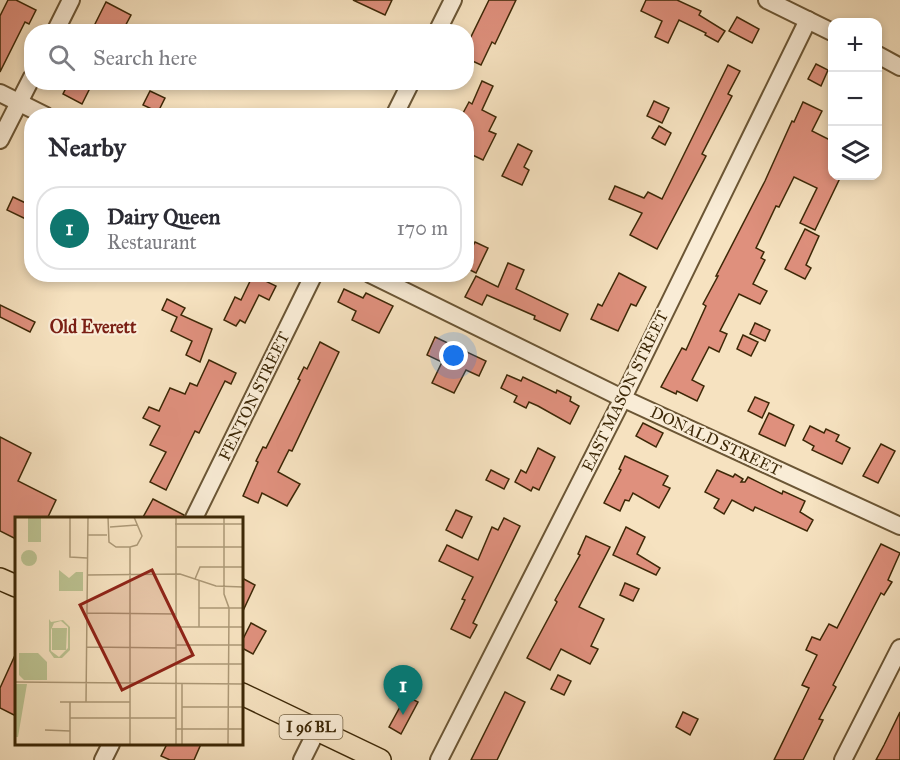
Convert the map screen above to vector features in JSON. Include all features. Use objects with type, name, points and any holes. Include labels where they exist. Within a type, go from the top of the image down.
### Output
[{"type":"main road","points":[[0,579],[15,586]]},
{"type":"main road","name":"I 96 BL","points":[[243,694],[380,760]]},
{"type":"street","points":[[59,24],[71,0]]},
{"type":"street","points":[[441,24],[453,0]]},
{"type":"street","points":[[766,0],[828,30]]},
{"type":"street","name":"EAST MASON STREET","points":[[439,760],[622,398],[808,20]]},
{"type":"street","points":[[882,57],[900,67]]},
{"type":"street","points":[[0,140],[25,90]]},
{"type":"street","points":[[398,108],[407,90]]},
{"type":"street","points":[[0,93],[31,108]]},
{"type":"street","name":"FENTON STREET","points":[[195,517],[310,282]]},
{"type":"street","name":"DONALD STREET","points":[[386,282],[622,398],[900,526]]},
{"type":"street","points":[[843,760],[900,648]]},
{"type":"street","points":[[302,760],[317,730]]},
{"type":"street","points":[[103,760],[110,745]]},
{"type":"building","points":[[8,0],[16,0],[36,10],[29,24],[25,22],[0,72],[0,16]]},
{"type":"building","points":[[353,0],[392,0],[385,15]]},
{"type":"building","points":[[489,0],[516,0],[495,44],[492,42],[481,65],[474,62],[474,31]]},
{"type":"building","points":[[646,0],[677,0],[701,11],[699,15],[725,31],[718,42],[705,35],[706,33],[679,20],[668,43],[655,37],[662,21],[641,11]]},
{"type":"building","points":[[106,2],[131,15],[126,24],[95,24]]},
{"type":"building","points":[[737,17],[759,29],[752,43],[729,31]]},
{"type":"building","points":[[816,64],[828,70],[821,86],[808,79]]},
{"type":"building","points":[[728,65],[740,71],[728,94],[732,96],[702,154],[706,156],[657,249],[630,235],[642,213],[609,199],[615,186],[644,198],[648,192],[662,199]]},
{"type":"building","points":[[482,81],[493,86],[482,110],[496,117],[489,131],[496,134],[483,160],[474,156],[474,108],[466,108],[469,102],[472,104]]},
{"type":"building","points":[[65,90],[89,90],[82,104],[63,94]]},
{"type":"building","points":[[150,91],[165,98],[160,108],[149,108],[143,105]]},
{"type":"building","points":[[654,101],[669,108],[662,123],[647,116]]},
{"type":"building","points":[[803,102],[822,111],[812,131],[828,139],[828,180],[839,180],[815,230],[800,223],[817,188],[794,177],[779,207],[776,206],[756,248],[764,252],[761,258],[765,260],[753,284],[767,291],[760,304],[739,294],[720,331],[727,334],[719,352],[709,347],[692,380],[704,386],[697,401],[677,391],[676,394],[661,387],[682,348],[686,350],[706,306],[703,304],[718,276],[716,276],[765,181],[792,121],[794,122]]},
{"type":"building","points":[[659,126],[671,133],[665,145],[652,138]]},
{"type":"building","points":[[518,144],[532,151],[524,167],[529,170],[522,185],[502,176]]},
{"type":"building","points":[[13,197],[24,202],[24,218],[7,210]]},
{"type":"building","points":[[805,229],[819,236],[806,265],[811,268],[805,279],[785,269]]},
{"type":"building","points":[[475,242],[488,248],[476,273],[474,272]]},
{"type":"building","points":[[508,263],[524,270],[516,289],[568,314],[560,331],[534,319],[535,316],[487,295],[482,305],[465,297],[476,276],[498,287]]},
{"type":"building","points":[[619,273],[646,287],[636,306],[631,304],[618,331],[591,319],[598,304],[602,306]]},
{"type":"building","points":[[250,282],[268,282],[276,286],[269,300],[259,295],[245,323],[240,320],[236,326],[224,320],[235,297],[241,300]]},
{"type":"building","points":[[344,289],[363,298],[366,293],[393,306],[379,333],[352,320],[356,311],[338,302]]},
{"type":"building","points":[[167,299],[185,308],[181,315],[212,329],[200,362],[186,355],[192,341],[171,331],[177,317],[162,310]]},
{"type":"building","points":[[0,305],[35,322],[30,332],[0,317]]},
{"type":"building","points":[[755,323],[770,330],[765,341],[750,334]]},
{"type":"building","points":[[743,335],[758,342],[751,356],[737,349]]},
{"type":"building","points":[[435,337],[486,361],[479,376],[466,370],[454,393],[432,383],[442,362],[427,355]]},
{"type":"building","points":[[320,342],[339,352],[292,451],[289,450],[278,472],[300,484],[287,506],[262,493],[258,503],[243,496],[258,462],[256,461],[263,447],[266,448],[300,380],[298,379],[304,367],[307,369]]},
{"type":"building","points":[[209,360],[236,373],[231,384],[225,381],[199,433],[195,431],[166,490],[150,482],[166,452],[150,445],[160,426],[143,418],[149,407],[159,411],[170,388],[185,394],[190,383],[197,386]]},
{"type":"building","points":[[507,375],[521,381],[523,377],[556,393],[557,390],[571,397],[570,401],[579,406],[570,424],[529,402],[526,408],[514,402],[517,396],[501,388]]},
{"type":"building","points":[[755,397],[769,403],[762,418],[748,411]]},
{"type":"building","points":[[769,413],[794,425],[785,446],[759,434]]},
{"type":"building","points":[[643,423],[663,433],[656,447],[636,436]]},
{"type":"building","points":[[810,426],[824,433],[826,429],[839,435],[836,441],[850,448],[842,464],[812,450],[814,446],[803,440]]},
{"type":"building","points":[[0,437],[31,453],[18,481],[56,500],[48,517],[15,517],[15,538],[0,531]]},
{"type":"building","points":[[881,444],[895,451],[878,483],[863,476]]},
{"type":"building","points":[[538,448],[555,457],[539,490],[533,487],[531,491],[515,482],[521,470],[526,473]]},
{"type":"building","points":[[625,456],[668,476],[663,485],[670,488],[659,508],[633,493],[629,501],[625,500],[620,511],[604,503],[621,470],[619,469]]},
{"type":"building","points":[[491,470],[509,479],[504,489],[486,480]]},
{"type":"building","points":[[717,470],[733,477],[735,474],[743,479],[741,482],[745,482],[748,477],[782,494],[783,491],[805,501],[800,512],[813,520],[807,531],[755,507],[753,511],[732,500],[724,514],[714,508],[719,499],[705,492]]},
{"type":"building","points":[[153,499],[184,515],[184,517],[143,517]]},
{"type":"building","points":[[456,510],[472,517],[462,538],[446,530]]},
{"type":"building","points":[[504,518],[520,526],[473,623],[477,625],[470,638],[451,629],[473,577],[439,561],[447,545],[478,560],[492,527],[498,530]]},
{"type":"building","points":[[626,527],[645,537],[637,554],[660,568],[656,575],[613,555]]},
{"type":"building","points":[[586,536],[610,547],[579,607],[604,619],[591,646],[598,649],[590,664],[561,649],[550,670],[527,658],[580,555],[578,554]]},
{"type":"building","points":[[881,544],[900,553],[888,580],[892,582],[884,595],[881,593],[833,685],[836,687],[819,719],[823,720],[803,760],[774,760],[809,688],[802,685],[817,655],[806,650],[812,637],[820,640],[829,624],[837,628]]},
{"type":"building","points":[[243,579],[255,585],[243,611]]},
{"type":"building","points":[[625,583],[639,589],[633,601],[620,595]]},
{"type":"building","points":[[251,623],[266,631],[253,654],[243,649],[243,639]]},
{"type":"building","points":[[15,655],[15,716],[0,708],[0,688]]},
{"type":"building","points":[[558,675],[571,681],[564,695],[551,689]]},
{"type":"building","points":[[505,692],[525,702],[497,760],[471,760]]},
{"type":"building","points":[[406,696],[418,702],[401,734],[389,727]]},
{"type":"building","points":[[683,712],[698,719],[690,735],[676,727]]},
{"type":"building","points":[[900,712],[900,760],[876,760],[884,745]]},
{"type":"building","points":[[166,745],[201,745],[194,760],[170,760],[161,756]]},
{"type":"place","name":"Dairy Queen","points":[[403,715]]},
{"type":"district","name":"Old Everett","points":[[93,327]]}]
